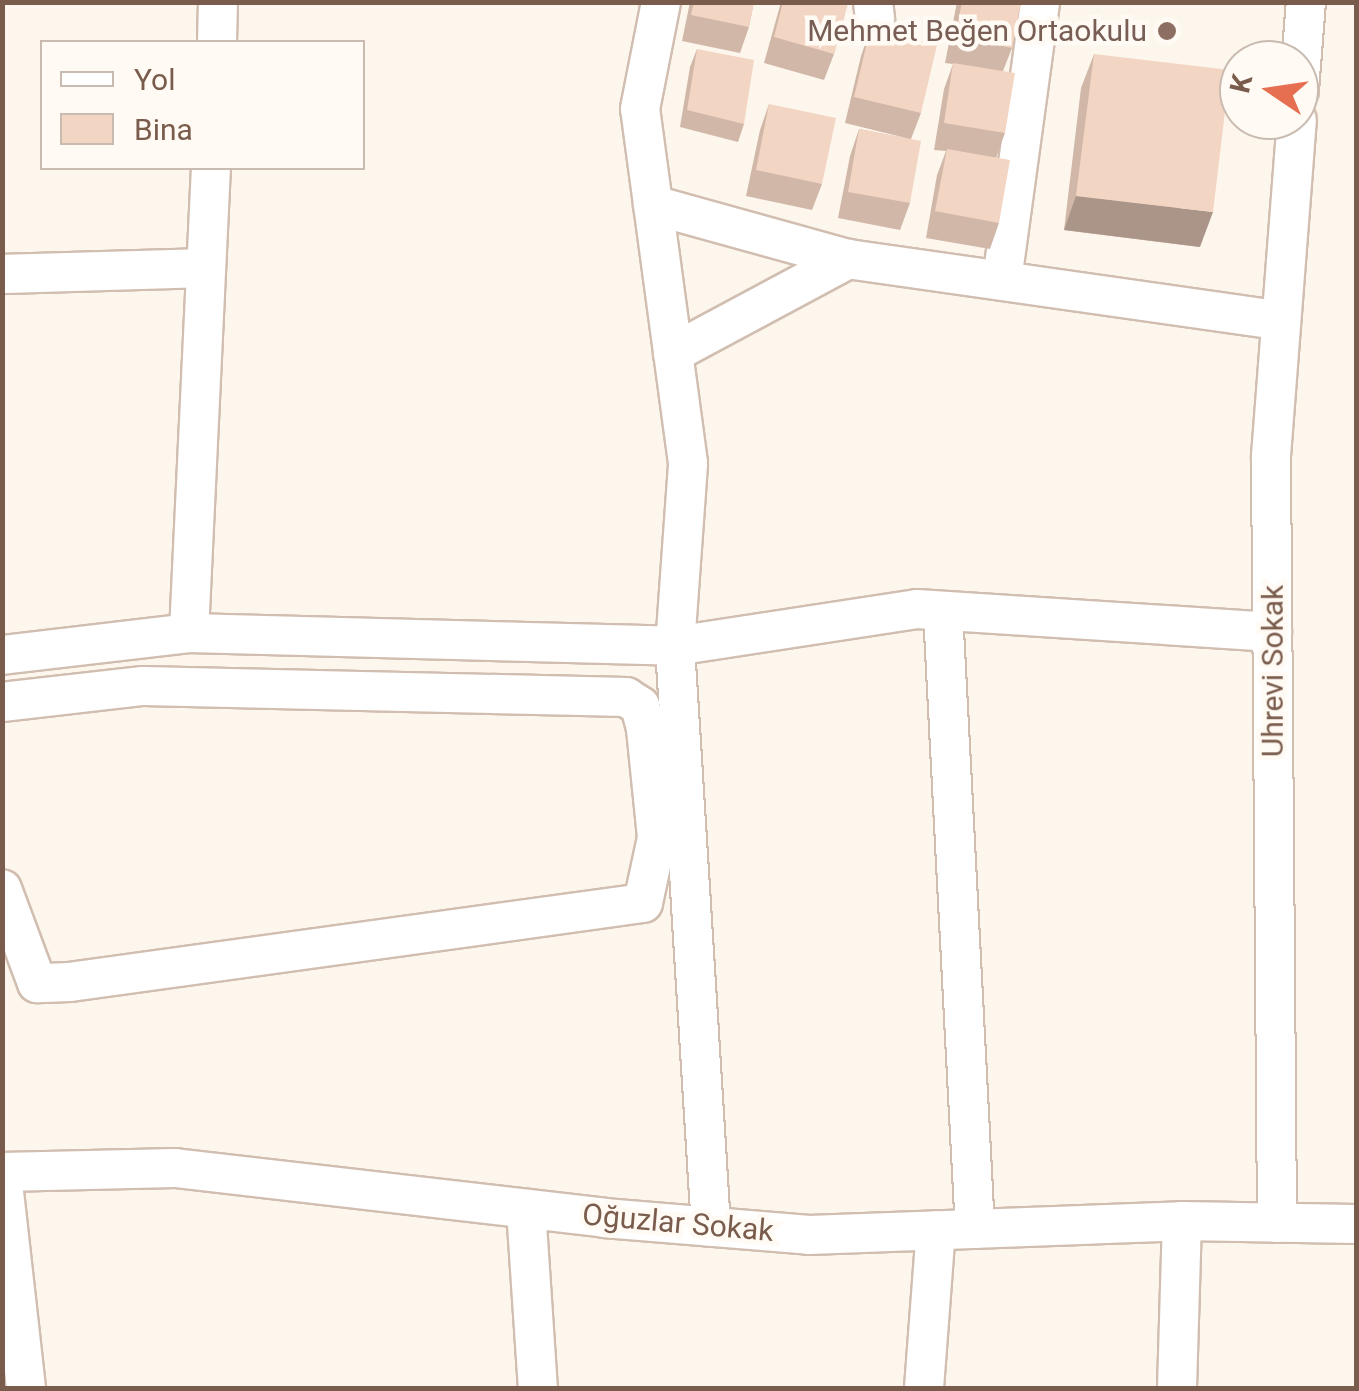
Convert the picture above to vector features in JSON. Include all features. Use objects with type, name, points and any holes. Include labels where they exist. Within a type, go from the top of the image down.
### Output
[{"type":"street","points":[[216,40],[218,2]]},
{"type":"street","points":[[661,2],[640,110],[688,464],[675,646],[711,1227]]},
{"type":"street","points":[[1002,280],[1040,2]]},
{"type":"street","points":[[1303,40],[1306,2]]},
{"type":"street","name":"Uhrevi Sokak","points":[[1276,1223],[1272,456],[1296,140]]},
{"type":"street","points":[[189,633],[211,170]]},
{"type":"street","points":[[653,206],[848,259],[1282,321]]},
{"type":"street","points":[[673,353],[848,259]]},
{"type":"street","points":[[2,274],[206,268]]},
{"type":"street","points":[[2,655],[189,633],[675,646],[943,611],[1272,632]]},
{"type":"street","points":[[943,611],[975,1228]]},
{"type":"street","points":[[328,686],[332,637]]},
{"type":"street","points":[[2,702],[143,686],[328,686],[626,697],[640,706],[657,838],[643,903],[316,952],[36,983],[2,889]]},
{"type":"street","name":"Oğuzlar Sokak","points":[[2,1173],[175,1168],[526,1209],[809,1235],[1182,1221],[1356,1224]]},
{"type":"street","points":[[2,1173],[26,1388]]},
{"type":"street","points":[[526,1209],[538,1388]]},
{"type":"street","points":[[1178,1388],[1182,1221]]},
{"type":"street","points":[[924,1388],[936,1230]]},
{"type":"building","points":[[694,2],[754,2],[749,27],[691,15]]},
{"type":"building","points":[[783,2],[848,2],[834,54],[774,37]]},
{"type":"building","points":[[962,2],[1021,2],[1012,48],[955,36]]},
{"type":"building","points":[[870,30],[937,45],[921,113],[854,97]]},
{"type":"building","points":[[697,49],[754,60],[744,124],[687,110]]},
{"type":"building","points":[[1094,54],[1219,69],[1222,140],[1213,212],[1076,196]]},
{"type":"building","points":[[953,63],[1015,73],[1005,133],[944,123]]},
{"type":"building","points":[[769,104],[836,118],[822,184],[756,170]]},
{"type":"building","points":[[859,129],[921,141],[910,203],[848,192]]},
{"type":"building","points":[[947,149],[1010,160],[999,223],[935,211]]},
{"type":"place","name":"Mehmet Beğen Ortaokulu","points":[[1167,31]]}]
